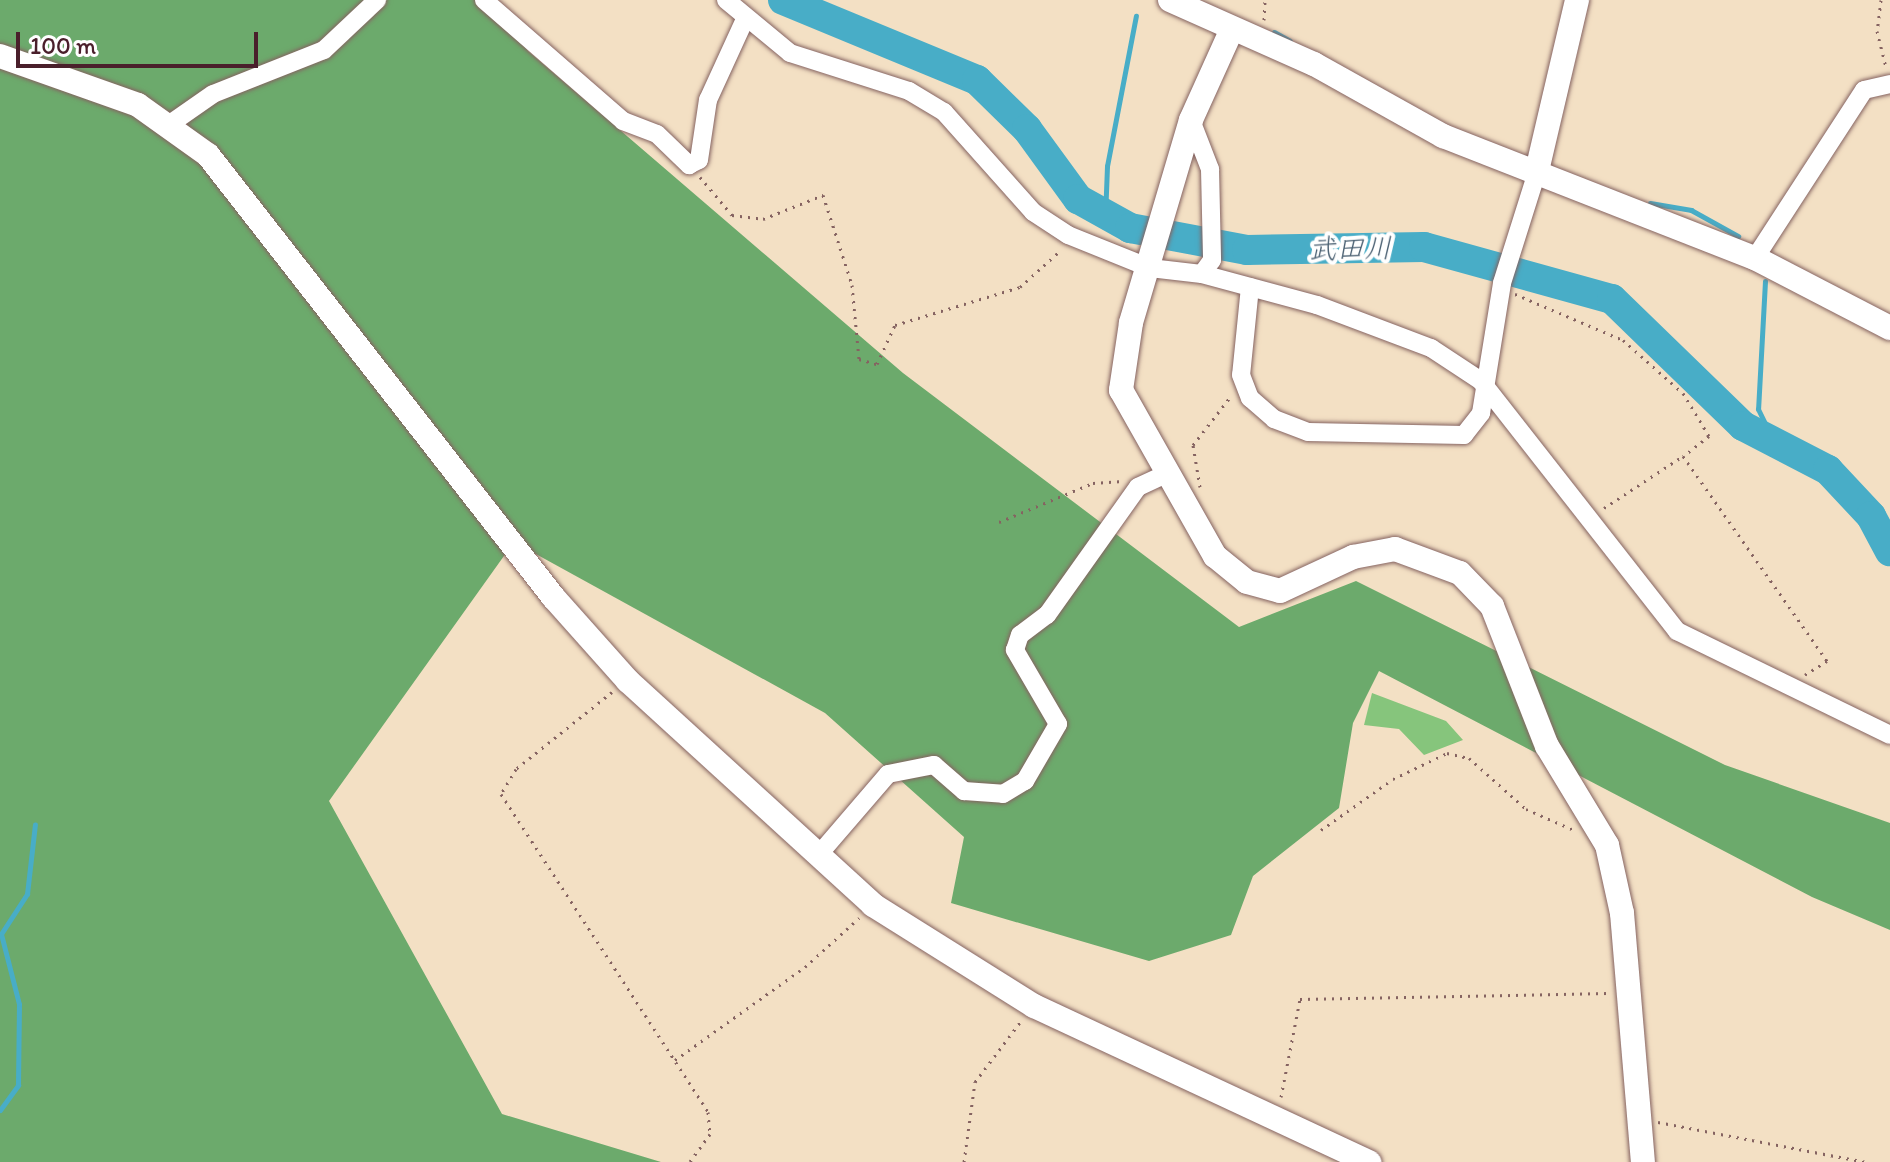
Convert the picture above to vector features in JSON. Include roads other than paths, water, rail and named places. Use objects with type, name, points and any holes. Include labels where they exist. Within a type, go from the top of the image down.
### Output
[{"type":"street","points":[[170,124],[213,94],[324,50],[377,0]]},
{"type":"street","points":[[484,0],[623,121],[657,134],[689,165],[699,160],[708,100],[746,17]]},
{"type":"street","points":[[726,0],[790,53],[909,91],[944,112],[1033,212],[1075,237],[1152,262],[1207,267],[1250,287],[1391,329],[1481,381],[1677,631],[1890,735]]},
{"type":"street","points":[[1170,0],[1536,175],[1755,258],[1890,328]]},
{"type":"street","points":[[1250,287],[1244,386],[1260,408],[1297,430],[1450,437],[1464,435],[1481,413],[1481,381],[1501,286],[1513,236],[1536,175],[1577,0]]},
{"type":"street","points":[[1232,29],[1191,120],[1120,372],[1128,406],[1215,556],[1256,587],[1288,588],[1379,550],[1415,553],[1460,573],[1492,606],[1547,746],[1607,845],[1622,913],[1643,1162]]},
{"type":"street","points":[[0,56],[106,90],[170,124],[241,193],[464,488],[628,681],[821,852],[873,905],[1034,1006],[1369,1162]]},
{"type":"street","points":[[1755,258],[1864,90],[1890,83]]},
{"type":"street","points":[[1191,120],[1210,169],[1211,219],[1207,267]]},
{"type":"street","points":[[821,852],[888,774],[934,765],[964,791],[1003,794],[1041,763],[1058,724],[1020,660],[1020,635],[1047,615],[1138,487],[1168,473]]},
{"type":"waterway","name":"武田川","points":[[783,0],[977,80],[1027,129],[1078,199],[1130,228],[1247,250],[1424,247],[1612,299],[1743,426],[1828,470],[1871,516],[1890,551]]},
{"type":"waterway","points":[[1105,218],[1107,166],[1136,16]]},
{"type":"waterway","points":[[1274,32],[1290,41]]},
{"type":"waterway","points":[[1650,203],[1691,210],[1738,236]]},
{"type":"waterway","points":[[1765,281],[1758,409],[1774,442]]},
{"type":"waterway","points":[[0,1110],[18,1085],[19,1004],[1,934],[27,894],[35,824]]}]
